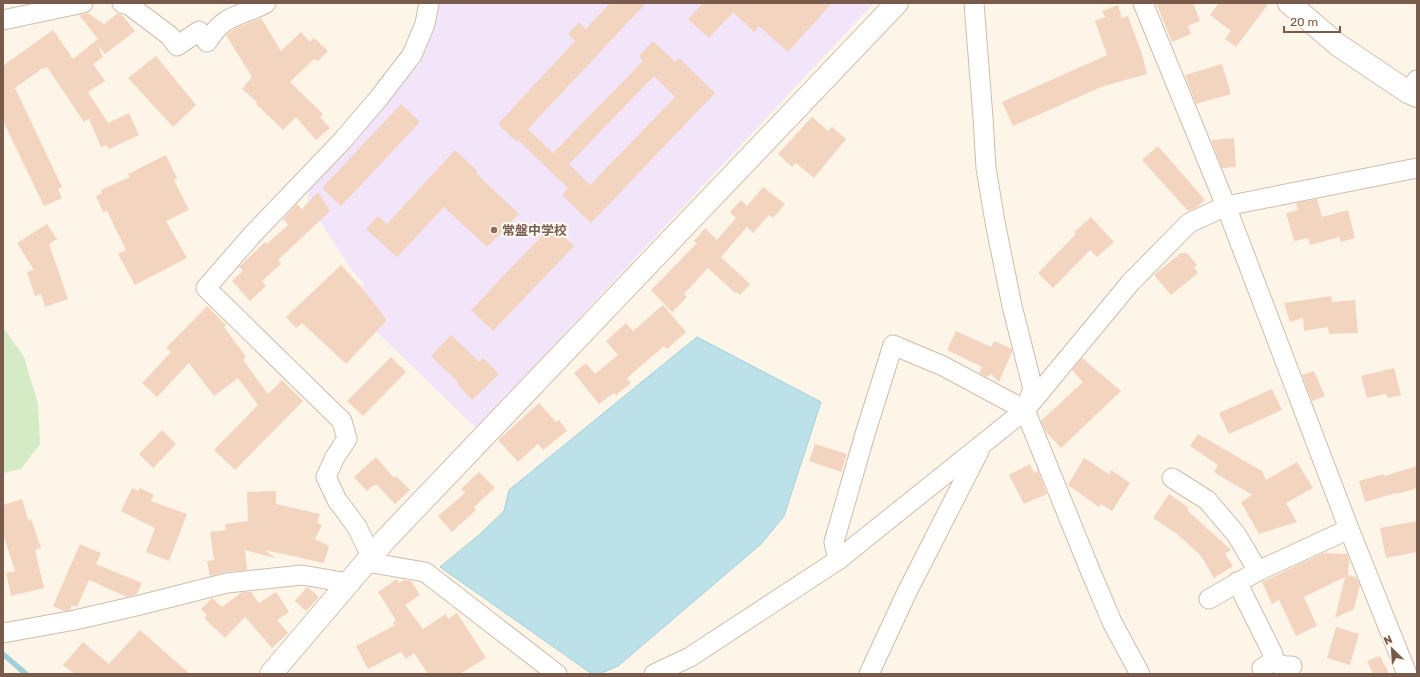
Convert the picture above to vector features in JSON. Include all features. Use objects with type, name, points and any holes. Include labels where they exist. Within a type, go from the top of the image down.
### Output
[{"type":"street","points":[[3,20],[83,3]]},
{"type":"street","points":[[122,3],[129,5],[170,36],[177,46],[199,31],[207,42],[215,30],[227,21],[256,9],[266,3]]},
{"type":"street","points":[[368,559],[356,527],[337,500],[326,477],[335,457],[347,439],[342,421],[206,288],[253,234],[342,141],[378,99],[412,55],[425,24],[429,3]]},
{"type":"street","points":[[270,674],[368,559],[897,3]]},
{"type":"street","points":[[974,3],[986,168],[1012,306],[1033,388],[1025,410]]},
{"type":"street","points":[[1143,3],[1226,206],[1349,529],[1408,674]]},
{"type":"street","points":[[1289,3],[1338,46],[1414,90]]},
{"type":"street","points":[[654,674],[690,657],[838,560],[1025,410],[1131,282],[1189,223],[1226,206],[1417,168]]},
{"type":"street","points":[[838,560],[834,542],[865,434],[893,345],[943,366],[1025,410],[1110,616],[1140,674]]},
{"type":"street","points":[[869,674],[907,592],[982,446]]},
{"type":"street","points":[[1172,478],[1207,500],[1236,534],[1258,571]]},
{"type":"street","points":[[1209,599],[1258,571],[1349,529]]},
{"type":"street","points":[[368,559],[425,572],[557,674]]},
{"type":"street","points":[[3,633],[75,620],[227,583],[302,575],[348,583]]},
{"type":"street","points":[[1237,582],[1273,654],[1267,665],[1292,666]]},
{"type":"shaded area","name":"常盤中学校","points":[[440,3],[874,3],[476,428],[348,304],[364,284],[353,272],[308,203],[309,182],[420,64]]},
{"type":"green space","points":[[3,327],[24,357],[38,404],[40,444],[21,469],[3,473]]},
{"type":"water","points":[[697,337],[821,402],[784,516],[761,544],[618,666],[599,674],[592,674],[440,567],[479,535],[504,511],[509,490]]},
{"type":"building","points":[[610,3],[646,3],[528,129],[553,153],[643,61],[639,56],[653,41],[675,62],[679,58],[715,93],[591,223],[562,195],[568,188],[518,140],[517,142],[498,124],[575,41],[568,34],[579,22],[586,29]],"holes":[[[654,76],[675,97],[590,185],[569,164]]]},
{"type":"building","points":[[703,3],[832,3],[788,52],[759,26],[754,32],[733,12],[709,38],[688,19]]},
{"type":"building","points":[[1156,3],[1193,3],[1200,21],[1188,26],[1191,34],[1172,42]]},
{"type":"building","points":[[1219,3],[1269,3],[1236,47],[1225,39],[1231,31],[1210,15]]},
{"type":"building","points":[[1118,5],[1122,18],[1128,16],[1142,54],[1147,74],[1101,87],[1013,126],[1002,102],[1107,55],[1095,21],[1105,17],[1102,11]]},
{"type":"building","points":[[88,13],[104,24],[118,13],[122,15],[135,31],[105,54],[98,46],[103,57],[93,64],[105,81],[88,92],[108,123],[129,113],[139,135],[109,149],[106,145],[101,147],[89,119],[84,122],[47,67],[44,70],[43,68],[15,88],[62,187],[58,189],[62,198],[44,206],[3,121],[3,63],[4,65],[53,30],[73,59],[98,39],[79,15]]},
{"type":"building","points":[[261,18],[281,51],[301,32],[310,42],[314,38],[328,51],[318,61],[314,59],[290,82],[323,114],[320,117],[330,128],[316,140],[296,117],[283,130],[256,104],[257,102],[242,89],[252,77],[226,35],[236,28]]},
{"type":"building","points":[[156,56],[196,105],[173,127],[128,78]]},
{"type":"building","points":[[1222,64],[1231,94],[1196,104],[1185,75]]},
{"type":"building","points":[[401,104],[420,122],[341,206],[322,188]]},
{"type":"building","points":[[812,117],[828,131],[832,127],[846,139],[814,178],[796,163],[792,167],[778,154]]},
{"type":"building","points":[[1234,138],[1236,167],[1222,168],[1212,140]]},
{"type":"building","points":[[1158,146],[1205,200],[1196,208],[1188,211],[1142,160]]},
{"type":"building","points":[[455,150],[477,171],[476,173],[519,214],[487,247],[444,207],[397,257],[366,229],[378,216],[387,224]]},
{"type":"building","points":[[166,155],[177,178],[174,180],[189,210],[166,221],[187,258],[135,285],[118,254],[126,250],[107,211],[103,212],[96,196],[102,193],[101,190],[130,177],[128,174]]},
{"type":"building","points":[[763,187],[785,204],[773,218],[769,215],[753,233],[747,227],[721,257],[750,284],[740,295],[737,292],[735,293],[708,268],[684,294],[687,297],[672,312],[651,290],[697,243],[694,241],[705,228],[717,240],[736,218],[730,212],[741,200],[747,206]]},
{"type":"building","points":[[318,192],[330,211],[278,260],[281,264],[262,281],[266,286],[250,301],[232,281],[243,271],[239,267],[265,242],[267,244],[288,225],[283,219],[297,204],[302,209]]},
{"type":"building","points":[[1317,199],[1322,217],[1348,210],[1355,238],[1341,242],[1339,237],[1310,245],[1308,238],[1294,241],[1286,213],[1298,210],[1296,203]]},
{"type":"building","points":[[1091,217],[1114,242],[1097,257],[1090,250],[1053,288],[1038,273],[1076,234],[1074,232]]},
{"type":"building","points":[[47,224],[57,239],[49,244],[68,299],[45,307],[41,294],[35,296],[27,272],[34,270],[17,243]]},
{"type":"building","points":[[552,225],[574,246],[493,331],[471,310]]},
{"type":"building","points":[[1181,253],[1187,253],[1197,265],[1194,267],[1198,273],[1171,295],[1154,275]]},
{"type":"building","points":[[341,265],[362,288],[387,320],[346,364],[302,323],[296,328],[286,317]]},
{"type":"building","points":[[1331,296],[1332,302],[1355,300],[1358,333],[1329,334],[1328,327],[1304,331],[1303,318],[1290,322],[1284,303]]},
{"type":"building","points":[[663,305],[686,332],[667,349],[664,346],[627,378],[631,383],[616,395],[614,393],[599,404],[574,373],[586,363],[595,374],[618,355],[606,341],[626,323],[633,331]]},
{"type":"building","points":[[207,306],[226,325],[224,327],[246,357],[243,360],[268,394],[282,380],[303,401],[235,470],[214,450],[258,405],[238,378],[214,396],[189,363],[157,397],[142,383],[171,352],[166,348]]},
{"type":"building","points":[[956,331],[991,347],[994,341],[1012,349],[999,382],[991,374],[987,377],[979,373],[982,367],[947,350]]},
{"type":"building","points":[[451,335],[479,362],[483,358],[499,374],[472,400],[457,384],[458,382],[431,356]]},
{"type":"building","points":[[391,357],[406,372],[363,416],[347,401]]},
{"type":"building","points":[[1082,358],[1121,391],[1061,448],[1046,432],[1041,421],[1083,382],[1072,370]]},
{"type":"building","points":[[1394,368],[1401,395],[1388,398],[1386,394],[1367,398],[1361,376]]},
{"type":"building","points":[[1314,371],[1325,396],[1312,401],[1302,375]]},
{"type":"building","points":[[1272,389],[1282,410],[1229,434],[1219,413]]},
{"type":"building","points":[[539,403],[556,422],[559,420],[567,431],[543,450],[538,444],[518,462],[498,440]]},
{"type":"building","points":[[162,430],[176,444],[153,468],[139,454]]},
{"type":"building","points":[[1198,434],[1262,471],[1266,480],[1297,462],[1313,488],[1286,503],[1297,522],[1259,534],[1241,502],[1252,495],[1214,472],[1218,465],[1190,446]]},
{"type":"building","points":[[815,444],[847,454],[841,472],[809,461]]},
{"type":"building","points":[[376,457],[394,478],[396,476],[410,490],[395,504],[377,485],[374,485],[367,491],[354,477]]},
{"type":"building","points":[[1084,458],[1109,474],[1111,470],[1130,483],[1112,511],[1101,504],[1099,507],[1068,485]]},
{"type":"building","points":[[1030,464],[1034,473],[1038,471],[1047,494],[1024,504],[1009,475]]},
{"type":"building","points":[[1417,466],[1417,488],[1365,502],[1359,481],[1384,474],[1385,476]]},
{"type":"building","points":[[479,472],[495,488],[474,507],[476,510],[452,532],[438,516],[465,493],[461,489]]},
{"type":"building","points":[[132,488],[138,491],[140,488],[154,495],[151,501],[187,514],[169,561],[146,552],[155,528],[121,511]]},
{"type":"building","points":[[276,491],[276,504],[320,514],[317,523],[322,525],[315,539],[329,546],[324,563],[265,550],[275,558],[245,550],[247,570],[226,572],[210,576],[207,561],[214,560],[210,532],[226,530],[225,524],[248,521],[247,492]]},
{"type":"building","points":[[1169,494],[1189,508],[1187,510],[1231,550],[1225,554],[1233,566],[1214,578],[1201,556],[1177,534],[1153,518]]},
{"type":"building","points":[[22,499],[28,520],[31,519],[41,548],[35,550],[44,588],[11,596],[6,573],[15,571],[3,534],[3,505]]},
{"type":"building","points":[[1417,521],[1417,552],[1386,558],[1380,528]]},
{"type":"building","points":[[80,544],[101,553],[96,564],[142,583],[137,594],[127,597],[89,580],[77,607],[72,605],[70,610],[64,611],[53,606]]},
{"type":"building","points":[[1323,553],[1347,554],[1349,559],[1348,575],[1356,577],[1360,585],[1354,609],[1335,618],[1345,577],[1304,597],[1317,626],[1296,636],[1279,600],[1272,604],[1262,582]]},
{"type":"building","points":[[397,579],[399,583],[404,580],[411,581],[420,595],[405,605],[423,629],[446,614],[448,619],[457,613],[486,658],[460,674],[428,674],[414,653],[406,659],[401,652],[368,669],[356,646],[395,625],[393,623],[396,620],[378,592]]},
{"type":"building","points":[[307,587],[319,597],[306,611],[295,601]]},
{"type":"building","points":[[242,592],[251,592],[259,603],[276,592],[289,612],[277,620],[288,633],[272,648],[245,617],[225,638],[204,618],[207,615],[201,609],[212,598],[222,607]]},
{"type":"building","points":[[1336,627],[1359,634],[1350,665],[1327,658]]},
{"type":"building","points":[[140,630],[190,674],[75,674],[63,665],[83,642],[109,664]]},
{"type":"building","points":[[1380,656],[1389,674],[1373,674],[1367,661]]},
{"type":"waterway","points":[[3,654],[26,674]]},
{"type":"place","name":"常盤中学校","points":[[494,230]]}]
